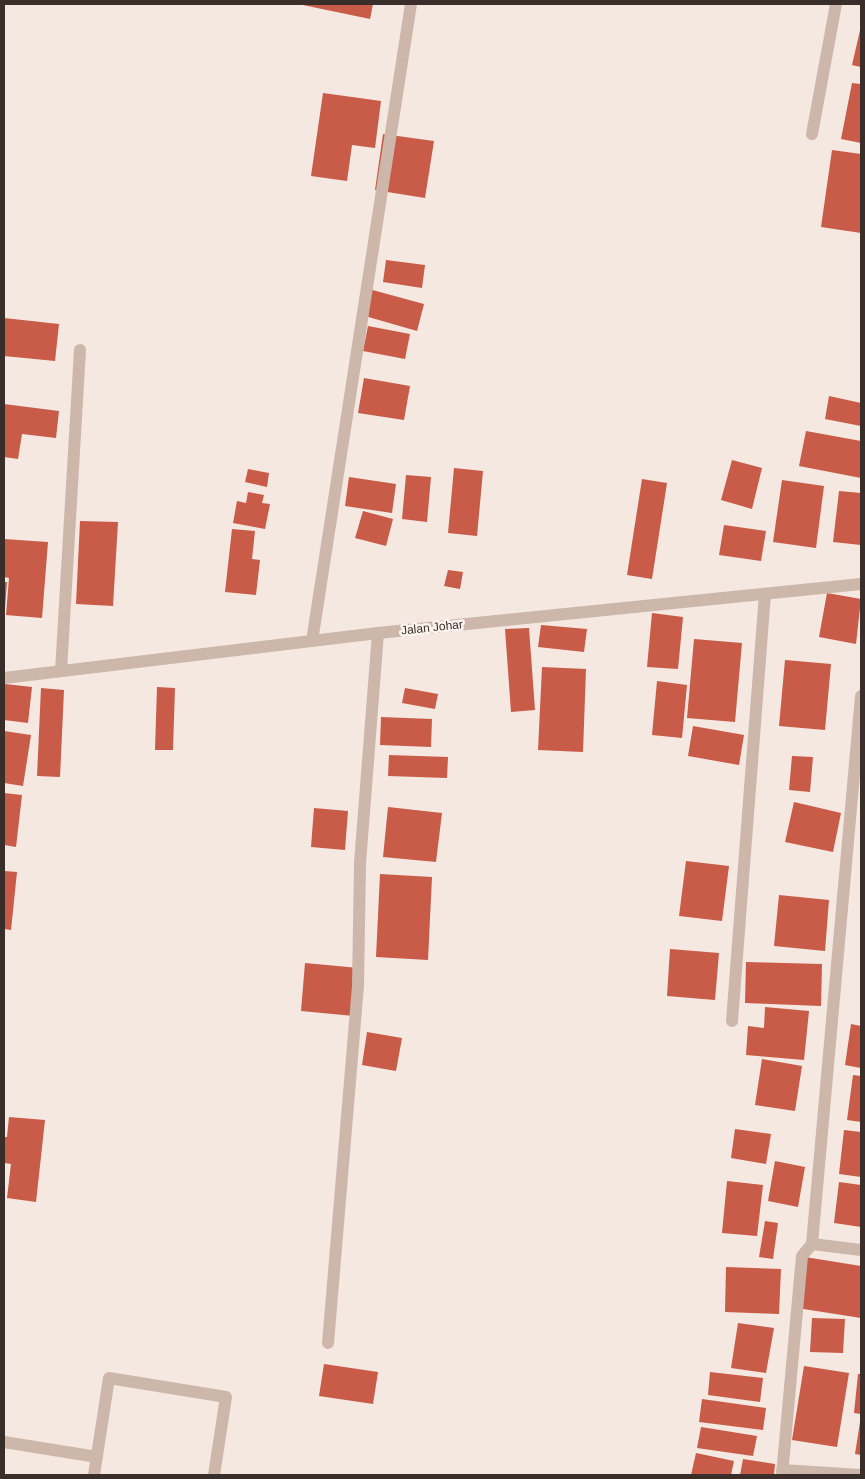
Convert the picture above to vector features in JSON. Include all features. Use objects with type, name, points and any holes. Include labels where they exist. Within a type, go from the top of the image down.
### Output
[{"type":"street","points":[[312,641],[410,4]]},
{"type":"street","points":[[812,134],[836,4]]},
{"type":"street","points":[[61,671],[80,350]]},
{"type":"street","name":"Jalan Johar","points":[[4,678],[378,633],[861,584]]},
{"type":"street","points":[[732,1021],[765,594]]},
{"type":"street","points":[[328,1344],[358,986],[360,863],[378,633]]},
{"type":"street","points":[[812,1244],[861,696]]},
{"type":"street","points":[[861,1250],[812,1244],[807,1248],[800,1263],[782,1472],[861,1475]]},
{"type":"street","points":[[94,1475],[110,1378],[226,1397],[214,1475]]},
{"type":"street","points":[[4,1442],[97,1457]]},
{"type":"building","points":[[298,4],[373,4],[370,19]]},
{"type":"building","points":[[861,26],[861,67],[852,65]]},
{"type":"building","points":[[852,83],[861,84],[861,143],[841,139]]},
{"type":"building","points":[[323,93],[381,101],[375,148],[352,145],[347,181],[311,176]]},
{"type":"building","points":[[383,134],[434,141],[425,198],[375,190]]},
{"type":"building","points":[[832,150],[861,154],[861,233],[821,227]]},
{"type":"building","points":[[386,260],[425,265],[422,288],[383,282]]},
{"type":"building","points":[[365,288],[424,304],[417,331],[358,314]]},
{"type":"building","points":[[4,318],[59,324],[55,361],[4,356]]},
{"type":"building","points":[[368,326],[410,334],[405,359],[363,351]]},
{"type":"building","points":[[364,378],[410,386],[404,420],[358,413]]},
{"type":"building","points":[[829,396],[861,403],[861,426],[825,419]]},
{"type":"building","points":[[4,404],[59,411],[56,438],[22,434],[18,459],[4,457]]},
{"type":"building","points":[[806,431],[861,441],[861,478],[799,466]]},
{"type":"building","points":[[732,460],[762,468],[752,509],[721,500]]},
{"type":"building","points":[[454,468],[483,471],[477,536],[448,533]]},
{"type":"building","points":[[248,469],[269,473],[267,487],[245,482]]},
{"type":"building","points":[[406,475],[431,477],[427,522],[402,519]]},
{"type":"building","points":[[349,477],[396,484],[392,513],[345,506]]},
{"type":"building","points":[[642,479],[667,483],[652,579],[627,575]]},
{"type":"building","points":[[782,480],[824,486],[816,548],[773,542]]},
{"type":"building","points":[[839,491],[861,493],[861,545],[833,542]]},
{"type":"building","points":[[248,492],[264,495],[262,503],[270,504],[265,529],[233,523],[237,501],[246,503]]},
{"type":"building","points":[[363,511],[393,519],[386,546],[355,538]]},
{"type":"building","points":[[80,521],[118,522],[113,606],[76,604]]},
{"type":"building","points":[[724,525],[766,531],[761,561],[719,555]]},
{"type":"building","points":[[232,529],[255,531],[252,559],[260,560],[256,595],[225,592]]},
{"type":"building","points":[[4,539],[48,542],[42,618],[6,615],[9,578],[4,577]]},
{"type":"building","points":[[448,570],[463,572],[460,589],[444,586]]},
{"type":"building","points":[[4,582],[7,582],[5,608],[4,608]]},
{"type":"building","points":[[827,593],[861,599],[856,644],[819,637]]},
{"type":"building","points":[[652,613],[683,617],[678,669],[647,667]]},
{"type":"building","points":[[541,625],[587,629],[584,652],[538,647]]},
{"type":"building","points":[[529,628],[535,710],[511,712],[505,629]]},
{"type":"building","points":[[694,639],[742,643],[735,722],[687,718]]},
{"type":"building","points":[[785,660],[831,664],[825,730],[779,726]]},
{"type":"building","points":[[542,667],[586,669],[583,752],[538,750]]},
{"type":"building","points":[[657,681],[687,685],[682,738],[652,735]]},
{"type":"building","points":[[5,684],[32,687],[28,723],[4,720]]},
{"type":"building","points":[[157,687],[175,688],[173,750],[155,750]]},
{"type":"building","points":[[41,688],[64,690],[60,777],[37,776]]},
{"type":"building","points":[[405,688],[438,694],[435,709],[402,703]]},
{"type":"building","points":[[381,717],[432,719],[431,747],[380,745]]},
{"type":"building","points":[[693,726],[744,735],[739,765],[688,756]]},
{"type":"building","points":[[4,731],[31,735],[23,786],[4,783]]},
{"type":"building","points":[[389,755],[448,757],[447,778],[388,776]]},
{"type":"building","points":[[792,756],[813,757],[810,792],[789,790]]},
{"type":"building","points":[[4,793],[22,795],[16,847],[4,845]]},
{"type":"building","points":[[794,802],[841,813],[833,852],[785,842]]},
{"type":"building","points":[[388,807],[442,813],[436,862],[383,857]]},
{"type":"building","points":[[314,808],[348,811],[345,850],[311,847]]},
{"type":"building","points":[[686,861],[729,866],[722,921],[679,916]]},
{"type":"building","points":[[4,871],[17,872],[11,930],[4,929]]},
{"type":"building","points":[[380,874],[432,877],[428,960],[376,957]]},
{"type":"building","points":[[779,895],[829,900],[825,951],[774,946]]},
{"type":"building","points":[[670,949],[719,953],[715,1000],[667,996]]},
{"type":"building","points":[[746,962],[822,964],[821,1006],[745,1003]]},
{"type":"building","points":[[305,963],[359,968],[354,1016],[301,1011]]},
{"type":"building","points":[[765,1007],[809,1011],[804,1060],[746,1055],[748,1026],[764,1028]]},
{"type":"building","points":[[851,1024],[861,1026],[861,1068],[845,1065]]},
{"type":"building","points":[[367,1032],[402,1038],[396,1071],[362,1065]]},
{"type":"building","points":[[762,1059],[802,1066],[795,1111],[755,1105]]},
{"type":"building","points":[[853,1075],[861,1076],[861,1122],[847,1120]]},
{"type":"building","points":[[9,1117],[45,1120],[36,1202],[7,1198],[11,1164],[4,1163],[4,1137],[7,1137]]},
{"type":"building","points":[[735,1129],[771,1134],[766,1164],[731,1158]]},
{"type":"building","points":[[844,1130],[861,1132],[861,1177],[839,1174]]},
{"type":"building","points":[[775,1161],[805,1167],[798,1207],[768,1201]]},
{"type":"building","points":[[727,1181],[763,1185],[757,1236],[722,1233]]},
{"type":"building","points":[[839,1182],[861,1185],[861,1227],[834,1223]]},
{"type":"building","points":[[765,1221],[778,1223],[773,1259],[759,1257]]},
{"type":"building","points":[[805,1257],[861,1266],[861,1318],[797,1308]]},
{"type":"building","points":[[726,1267],[781,1269],[779,1314],[725,1312]]},
{"type":"building","points":[[812,1318],[845,1319],[843,1353],[810,1352]]},
{"type":"building","points":[[738,1323],[774,1328],[766,1373],[731,1368]]},
{"type":"building","points":[[324,1364],[378,1372],[373,1404],[319,1396]]},
{"type":"building","points":[[804,1366],[849,1373],[837,1447],[792,1440]]},
{"type":"building","points":[[710,1372],[763,1378],[760,1402],[708,1395]]},
{"type":"building","points":[[858,1374],[861,1374],[861,1414],[854,1413]]},
{"type":"building","points":[[702,1399],[766,1408],[763,1430],[699,1422]]},
{"type":"building","points":[[861,1422],[861,1455],[855,1454]]},
{"type":"building","points":[[701,1427],[757,1436],[753,1456],[697,1448]]},
{"type":"building","points":[[696,1453],[734,1461],[731,1475],[691,1475]]},
{"type":"building","points":[[743,1459],[775,1464],[774,1475],[740,1475]]}]
